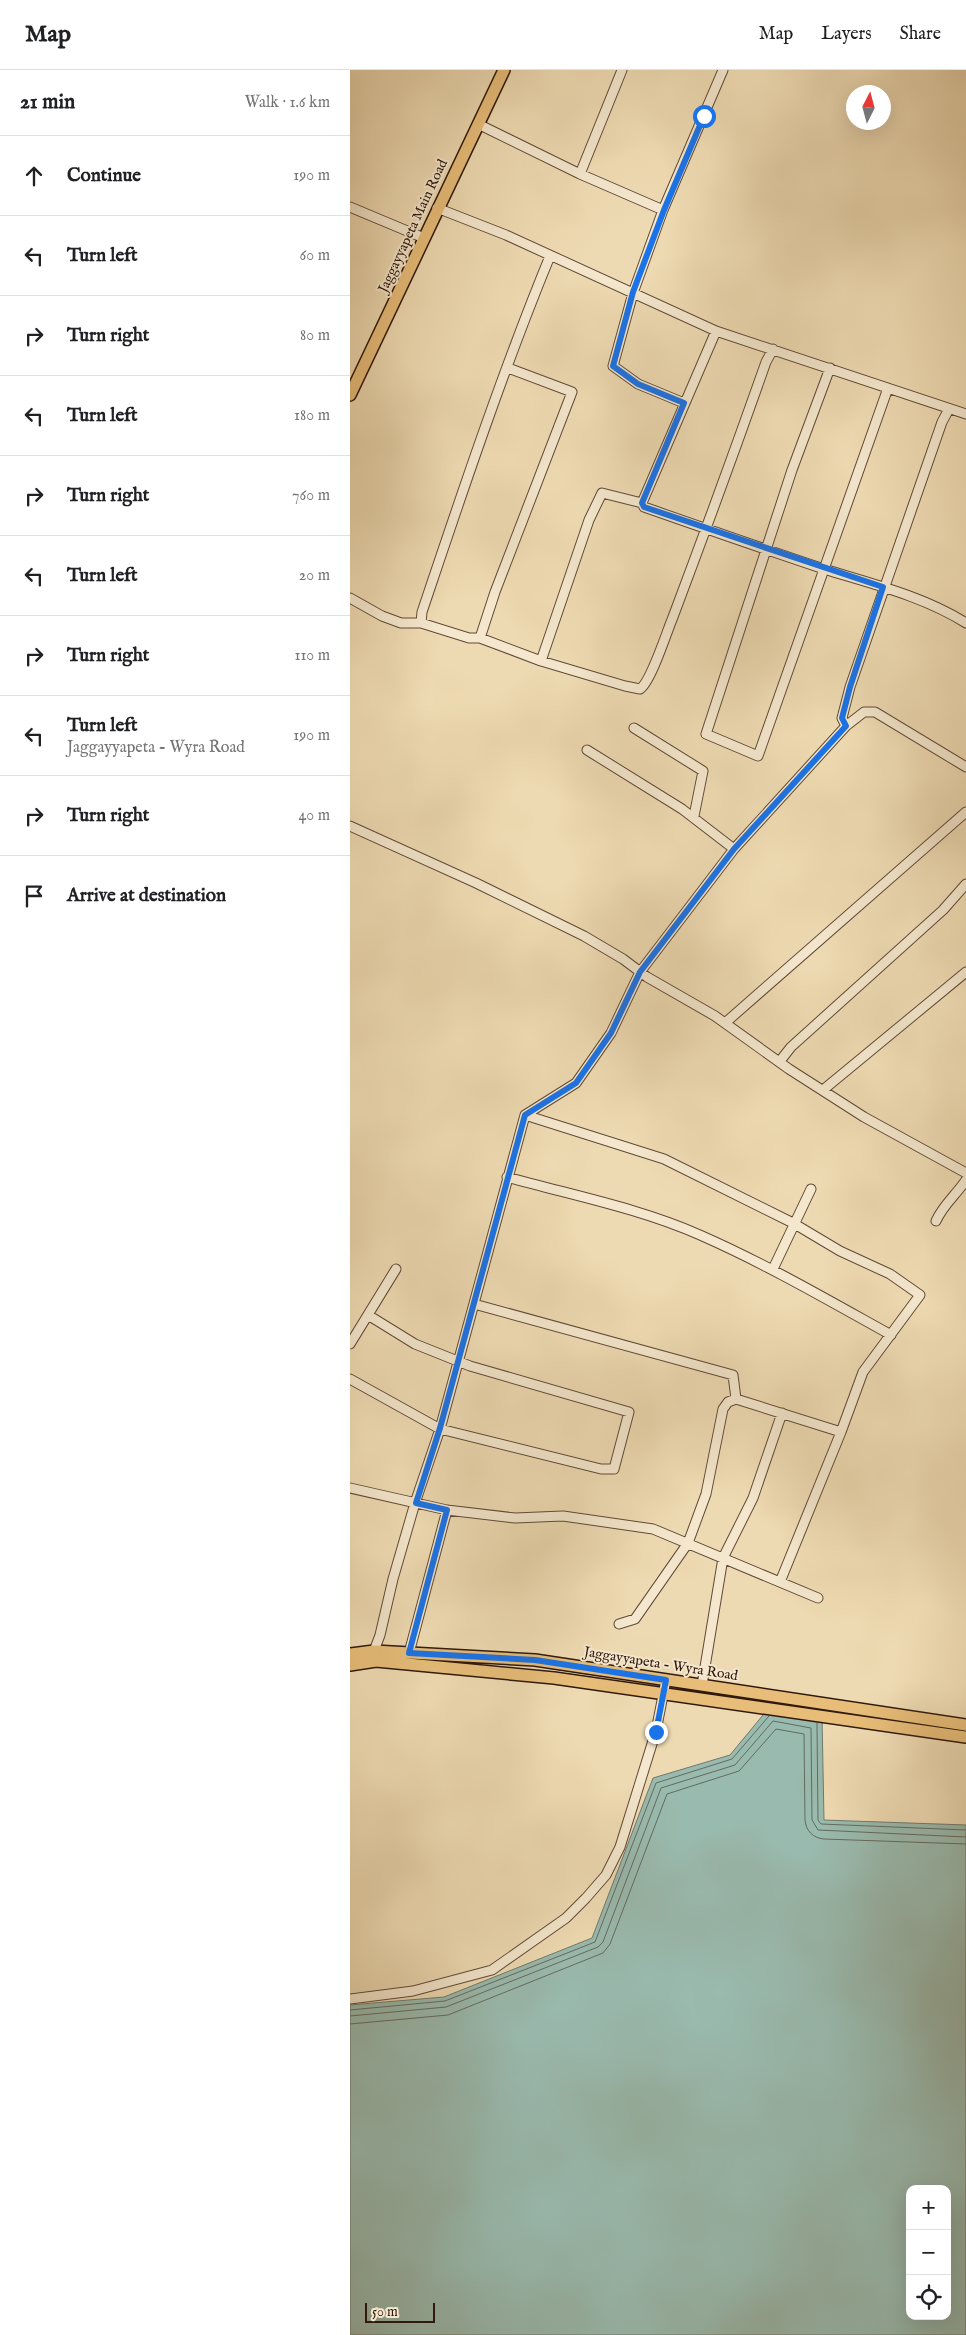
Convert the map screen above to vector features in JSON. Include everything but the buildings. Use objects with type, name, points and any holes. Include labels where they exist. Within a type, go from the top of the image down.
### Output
[{"type":"main road","name":"Jaggayyapeta Main Road","points":[[351,391],[504,70]]},
{"type":"main road","name":"Jaggayyapeta - Wyra Road","points":[[350,1654],[374,1651],[535,1660],[966,1725]]},
{"type":"main road","points":[[350,1665],[376,1661],[554,1678],[966,1737]]},
{"type":"street","points":[[580,174],[622,70]]},
{"type":"street","points":[[684,403],[638,384],[613,366],[633,292],[664,210],[723,70]]},
{"type":"street","points":[[478,124],[580,174],[664,210]]},
{"type":"street","points":[[350,207],[424,238]]},
{"type":"street","points":[[438,208],[633,292],[716,331],[966,414]]},
{"type":"street","points":[[421,623],[422,612],[458,504],[521,328],[550,256]]},
{"type":"street","points":[[642,503],[716,331]]},
{"type":"street","points":[[350,598],[382,616],[402,623],[421,623],[469,638],[480,638],[541,661],[640,689],[645,686],[707,529],[766,362],[773,350]]},
{"type":"street","points":[[480,638],[495,592],[572,392],[508,368]]},
{"type":"street","points":[[830,368],[792,470],[706,734],[758,756],[888,388]]},
{"type":"street","points":[[846,726],[842,718],[850,687],[883,587],[942,422],[949,408]]},
{"type":"street","points":[[541,661],[599,495],[609,493],[642,503],[644,507],[707,529],[944,609],[966,623]]},
{"type":"street","points":[[374,1651],[380,1635],[393,1579],[440,1428],[525,1115],[576,1083],[611,1033],[640,972],[734,849],[846,726],[864,712],[876,712],[966,767]]},
{"type":"street","points":[[634,728],[703,771],[694,816]]},
{"type":"street","points":[[587,750],[694,816],[734,849]]},
{"type":"street","points":[[725,1024],[966,812]]},
{"type":"street","points":[[350,826],[476,883],[584,936],[623,958],[640,972],[725,1024],[864,1117],[966,1173]]},
{"type":"street","points":[[780,1061],[791,1047],[943,910],[966,884]]},
{"type":"street","points":[[823,1090],[966,972]]},
{"type":"street","points":[[525,1115],[664,1159],[793,1222],[840,1251],[890,1274],[920,1295],[863,1372],[841,1432],[780,1582]]},
{"type":"street","points":[[508,1177],[656,1218],[698,1234],[773,1269],[891,1335]]},
{"type":"street","points":[[936,1222],[942,1206],[958,1193],[966,1180]]},
{"type":"street","points":[[773,1269],[793,1222],[811,1189]]},
{"type":"street","points":[[350,1344],[396,1269]]},
{"type":"street","points":[[474,1304],[732,1375],[736,1399]]},
{"type":"street","points":[[350,1379],[440,1428],[601,1469],[614,1468],[629,1412],[458,1361],[416,1344],[368,1316]]},
{"type":"street","points":[[619,1624],[635,1619],[688,1543],[706,1494],[723,1409],[728,1402],[736,1399],[841,1432]]},
{"type":"street","points":[[702,1686],[723,1558],[753,1498],[782,1413]]},
{"type":"street","points":[[350,1488],[447,1510],[515,1518],[563,1516],[654,1529],[818,1598]]},
{"type":"street","points":[[409,1653],[447,1510]]},
{"type":"street","points":[[350,1999],[413,1991],[492,1970],[566,1918],[606,1875],[620,1847],[656,1732],[666,1680]]},
{"type":"water","points":[[768,1709],[822,1717],[824,1820],[966,1825],[966,2335],[350,2335],[350,2005],[444,1997],[592,1938],[653,1778],[730,1755]]},
{"type":"route","points":[[656,1732],[666,1680],[535,1660],[409,1653],[447,1510],[416,1503],[440,1428],[525,1115],[576,1083],[611,1033],[640,972],[734,849],[846,726],[842,718],[850,687],[883,587],[707,529],[644,507],[642,503],[684,403],[638,384],[613,366],[633,292],[664,210],[704,116]]}]
